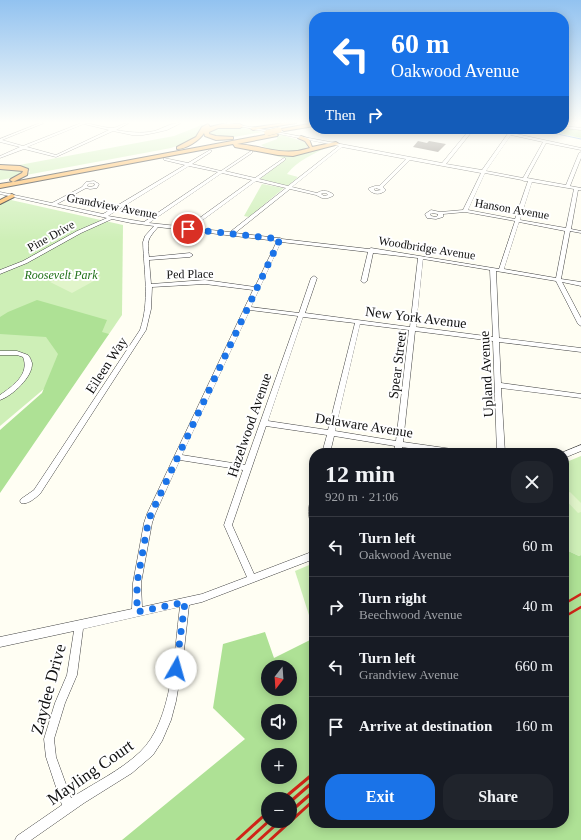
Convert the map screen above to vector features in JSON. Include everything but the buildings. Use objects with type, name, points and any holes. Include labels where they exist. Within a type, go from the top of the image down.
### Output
[{"type":"highway","points":[[0,182],[107,162]]},
{"type":"highway","points":[[0,186],[135,162]]},
{"type":"highway","points":[[0,167],[20,168],[26,170],[25,174],[13,180]]},
{"type":"highway","points":[[0,202],[12,196]]},
{"type":"street","points":[[180,162],[318,194]]},
{"type":"street","points":[[104,216],[191,162]]},
{"type":"street","points":[[144,224],[236,162]]},
{"type":"street","points":[[188,229],[280,162]]},
{"type":"street","points":[[232,233],[318,162]]},
{"type":"street","points":[[381,187],[406,162]]},
{"type":"street","points":[[427,162],[578,189],[567,229],[558,280],[581,324]]},
{"type":"street","points":[[465,211],[484,173],[491,162]]},
{"type":"street","points":[[501,270],[517,220],[527,180],[535,162]]},
{"type":"street","points":[[567,187],[577,162]]},
{"type":"street","points":[[54,204],[86,187]]},
{"type":"street","name":"Grandview Avenue","points":[[0,193],[144,224],[269,237]]},
{"type":"street","name":"Hanson Avenue","points":[[440,213],[465,211],[581,232]]},
{"type":"street","name":"Pine Drive","points":[[0,272],[25,262],[79,232],[111,218]]},
{"type":"street","name":"Eileen Way","points":[[24,501],[37,492],[143,330],[148,320],[149,286],[145,242],[147,237],[157,226]]},
{"type":"street","name":"Woodbridge Avenue","points":[[269,237],[421,256],[581,284]]},
{"type":"street","points":[[137,612],[137,583],[148,523],[255,289],[280,239]]},
{"type":"street","points":[[364,280],[371,250]]},
{"type":"street","points":[[146,259],[190,255]]},
{"type":"street","name":"Spear Street","points":[[399,448],[421,256]]},
{"type":"street","name":"Upland Avenue","points":[[493,269],[501,448]]},
{"type":"street","name":"Hazelwood Avenue","points":[[252,579],[228,526],[265,423],[314,278]]},
{"type":"street","name":"Ped Place","points":[[149,286],[205,282],[255,289]]},
{"type":"street","name":"New York Avenue","points":[[247,308],[581,350]]},
{"type":"street","points":[[327,448],[358,322]]},
{"type":"street","points":[[0,353],[21,354],[26,356],[28,363],[23,379],[0,398]]},
{"type":"street","points":[[498,385],[581,396]]},
{"type":"street","name":"Delaware Avenue","points":[[265,423],[426,448]]},
{"type":"street","points":[[569,453],[581,448]]},
{"type":"street","points":[[178,457],[248,468]]},
{"type":"street","points":[[0,642],[202,598],[309,557]]},
{"type":"street","name":"Mayling Court","points":[[21,840],[68,806],[135,764],[149,750],[157,738],[165,719],[174,684],[185,602]]},
{"type":"street","name":"Zaydee Drive","points":[[68,806],[51,757],[49,739],[60,703],[72,675],[79,626]]},
{"type":"green space","points":[[34,162],[95,162],[26,175],[30,172],[28,168],[14,166]]},
{"type":"green space","points":[[282,162],[300,162],[287,174],[298,177],[288,186],[260,179]]},
{"type":"green space","points":[[0,168],[25,170],[17,177],[0,180]]},
{"type":"green space","points":[[262,184],[284,188],[249,217],[244,216]]},
{"type":"green space","name":"Roosevelt Park","points":[[11,200],[123,225],[122,315],[109,334],[0,426],[0,204]]},
{"type":"green space","points":[[79,272],[94,274],[101,277],[72,293],[50,282],[69,273]]},
{"type":"green space","points":[[37,300],[107,320],[102,332],[109,334],[0,493],[0,430],[42,393],[58,354],[46,337],[0,334],[0,317],[8,312]]},
{"type":"green space","points":[[581,456],[581,555],[579,556],[569,551],[569,461]]},
{"type":"green space","points":[[569,492],[581,503],[581,512],[578,513],[569,503]]},
{"type":"green space","points":[[569,551],[579,556],[581,555],[581,840],[122,840],[245,739],[213,708],[223,644],[265,632],[274,658],[309,640],[309,828],[569,828]]},
{"type":"green space","points":[[309,565],[309,615],[295,571]]},
{"type":"railway","points":[[569,601],[581,594]]},
{"type":"railway","points":[[569,614],[581,607]]},
{"type":"railway","points":[[291,792],[309,777]]},
{"type":"railway","points":[[297,796],[309,785]]},
{"type":"railway","points":[[297,806],[309,795]]},
{"type":"railway","points":[[270,840],[309,805]]},
{"type":"railway","points":[[237,840],[261,818]]},
{"type":"railway","points":[[248,840],[261,828]]},
{"type":"railway","points":[[259,840],[272,828]]},
{"type":"route","points":[[176,669],[185,602],[137,612],[137,583],[148,523],[255,289],[280,239],[188,229]]}]
